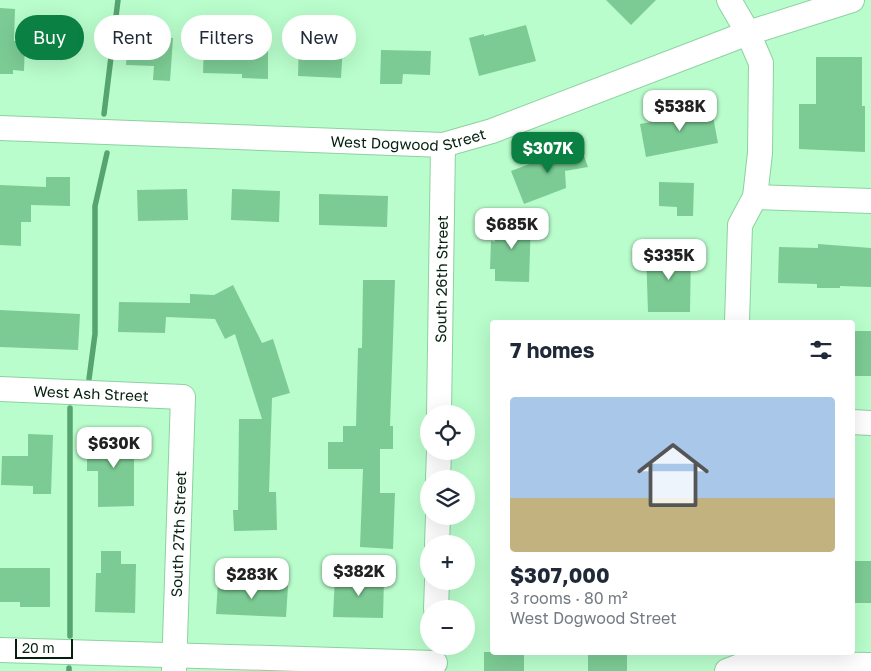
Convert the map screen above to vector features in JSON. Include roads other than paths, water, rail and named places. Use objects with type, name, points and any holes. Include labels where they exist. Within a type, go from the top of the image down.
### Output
[{"type":"street","points":[[729,0],[748,33],[761,63],[760,153],[755,197],[740,225],[737,320]]},
{"type":"street","name":"West Dogwood Street","points":[[0,128],[443,144],[492,131],[748,33],[852,0]]},
{"type":"street","name":"South 26th Street","points":[[439,405],[443,144]]},
{"type":"street","points":[[755,197],[871,201]]},
{"type":"street","name":"West Ash Street","points":[[0,389],[182,397]]},
{"type":"street","name":"South 27th Street","points":[[174,664],[182,397]]},
{"type":"street","points":[[855,422],[871,423]]},
{"type":"street","points":[[0,650],[174,664],[435,660]]},
{"type":"street","points":[[737,667],[871,666]]},
{"type":"waterway","points":[[104,114],[118,0]]},
{"type":"waterway","points":[[89,379],[95,334],[95,206],[107,153]]},
{"type":"waterway","points":[[70,408],[70,636]]}]
